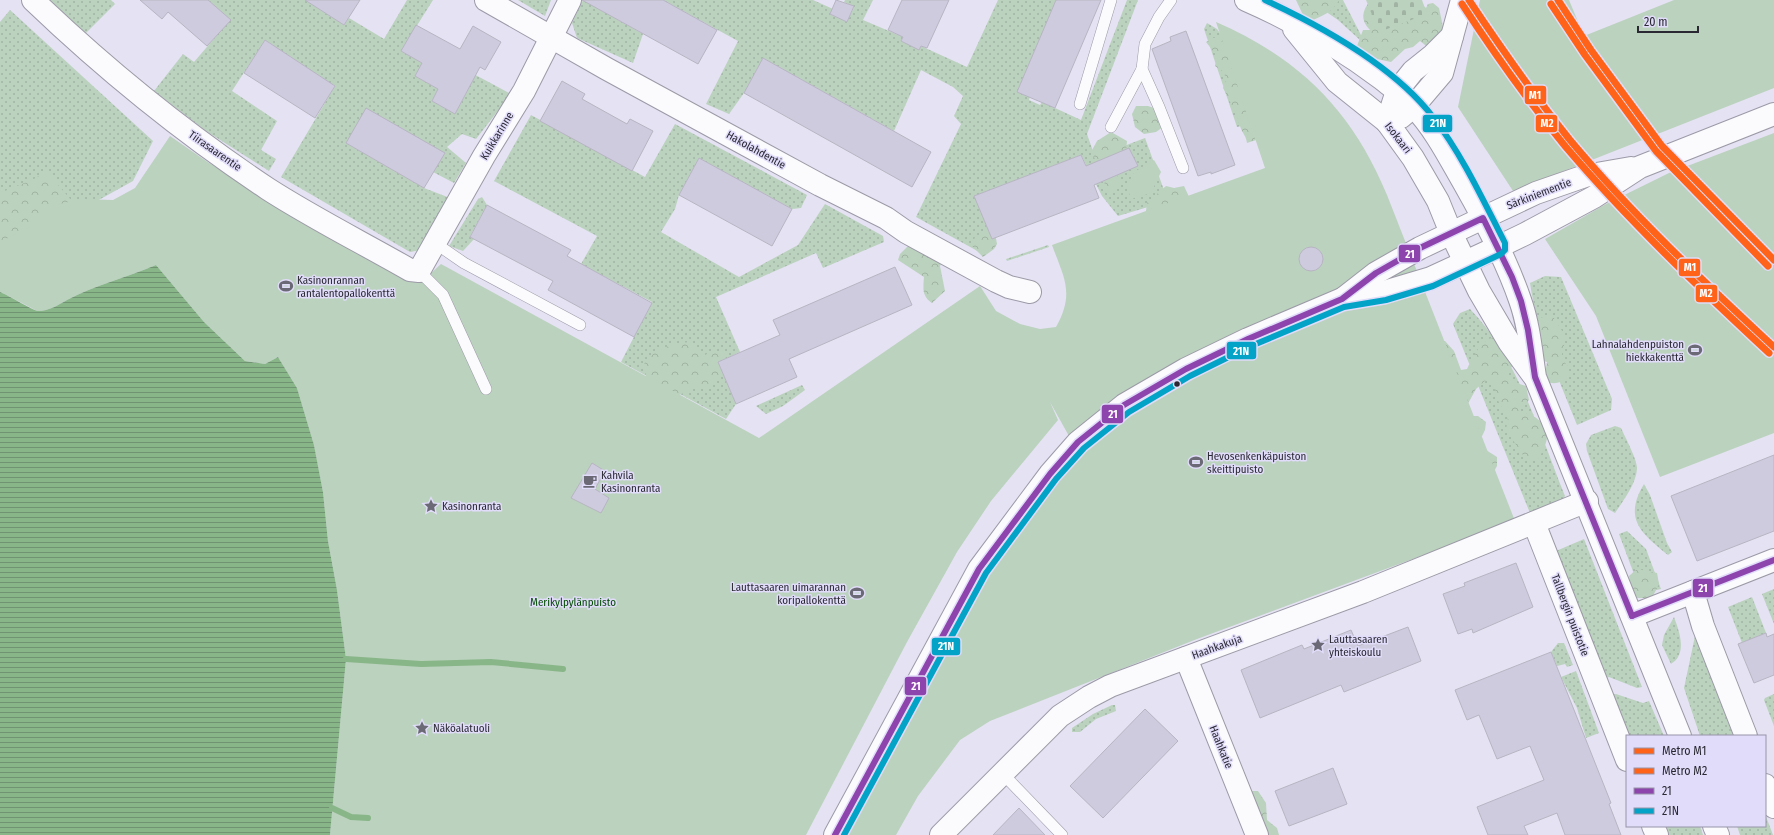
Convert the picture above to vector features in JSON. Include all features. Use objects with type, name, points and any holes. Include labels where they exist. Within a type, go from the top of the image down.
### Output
[{"type":"street","name":"Tiirasaarentie","points":[[33,0],[150,102],[190,134],[269,189],[410,270],[419,271]]},
{"type":"street","name":"Hakolahdentie","points":[[486,0],[552,36],[617,75],[820,185],[886,218],[906,232],[996,281],[1009,287],[1030,292]]},
{"type":"street","name":"Kuikkarinne","points":[[419,271],[484,156],[524,91],[545,46],[552,36],[570,0]]},
{"type":"street","points":[[1387,122],[1401,117],[1414,106],[1442,72],[1454,34],[1462,0]]},
{"type":"street","name":"Isokaari","points":[[1254,2],[1359,62],[1414,106],[1428,123],[1448,154],[1498,247]]},
{"type":"street","name":"Isokaari","points":[[1285,19],[1337,82],[1387,122],[1414,158],[1438,201],[1465,262]]},
{"type":"street","points":[[1387,122],[1397,91],[1413,71],[1433,55],[1454,34]]},
{"type":"street","name":"Särkiniementie","points":[[835,835],[979,569],[1050,474],[1078,442],[1124,405],[1186,369],[1287,321],[1342,300],[1384,292],[1412,284],[1465,262],[1525,234],[1594,197],[1640,167],[1774,114]]},
{"type":"street","name":"Särkiniementie","points":[[1342,300],[1376,273],[1420,248],[1536,193],[1585,176],[1640,167]]},
{"type":"street","points":[[1498,247],[1521,301],[1528,330],[1535,377],[1680,735]]},
{"type":"street","points":[[1465,262],[1479,291],[1509,342],[1535,377]]},
{"type":"street","points":[[1534,523],[1586,502]]},
{"type":"street","name":"Haahkakuja","points":[[942,835],[1060,716],[1088,697],[1110,686],[1363,592],[1534,523]]},
{"type":"street","name":"Tallbergin puistotie","points":[[1534,523],[1626,757]]},
{"type":"street","points":[[1632,616],[1774,560]]},
{"type":"street","points":[[1693,592],[1703,626],[1746,735]]},
{"type":"street","name":"Haahkatie","points":[[1186,658],[1257,835]]},
{"type":"street","points":[[1766,787],[1774,807]]},
{"type":"lane","points":[[1080,104],[1111,0]]},
{"type":"lane","points":[[1111,127],[1142,69],[1145,44],[1159,17],[1171,0]]},
{"type":"lane","points":[[1142,69],[1183,168]]},
{"type":"lane","points":[[435,243],[464,263],[580,326]]},
{"type":"lane","points":[[419,271],[443,295],[486,389]]},
{"type":"lane","points":[[1003,774],[1062,835]]},
{"type":"green space","points":[[50,0],[111,0],[115,4],[85,34]]},
{"type":"green space","points":[[208,0],[305,0],[344,25],[349,18],[384,39],[407,0],[433,0],[401,51],[422,63],[415,76],[438,89],[432,101],[455,114],[469,88],[448,76],[455,64],[511,94],[476,139],[462,134],[447,147],[466,163],[454,183],[433,172],[346,143],[424,188],[450,198],[421,250],[410,252],[281,177],[335,86],[265,40],[232,91],[277,121],[261,150],[276,159],[269,171],[206,131],[154,91],[183,54],[194,62],[230,20]]},
{"type":"green space","points":[[518,0],[551,0],[545,16]]},
{"type":"green space","points":[[583,0],[643,34],[633,63],[577,38],[572,23]]},
{"type":"green space","points":[[663,0],[813,0],[833,9],[830,14],[847,22],[854,7],[844,2],[845,0],[873,0],[863,20],[903,37],[901,41],[919,49],[921,46],[967,67],[998,0],[1056,0],[1029,100],[1040,105],[1042,102],[1081,120],[1127,0],[1138,0],[1087,134],[1095,157],[1145,138],[1168,201],[1118,216],[1102,196],[1081,155],[975,196],[992,239],[981,253],[916,217],[961,124],[954,116],[963,96],[953,87],[921,70],[894,131],[763,58],[744,93],[729,114],[706,104],[738,41]]},
{"type":"green space","points":[[1296,0],[1339,0],[1331,10],[1310,21],[1303,15]]},
{"type":"green space","points":[[1309,0],[1343,0],[1362,37],[1360,40],[1338,20]]},
{"type":"green space","points":[[1366,0],[1422,0],[1427,14],[1379,32]]},
{"type":"green space","points":[[1480,0],[1569,0],[1584,36],[1674,0],[1774,0],[1774,88],[1513,191],[1458,107]]},
{"type":"green space","points":[[1370,1],[1418,1],[1426,8],[1428,4],[1433,3],[1439,8],[1443,27],[1430,49],[1420,41],[1413,47],[1405,49],[1391,62],[1377,59],[1371,64],[1364,63],[1357,46],[1363,30],[1370,30],[1363,19],[1363,16],[1365,8]]},
{"type":"green space","points":[[10,10],[153,141],[133,181],[86,207],[0,209],[0,22]]},
{"type":"green space","name":"Merikylpylänpuisto","points":[[1216,22],[1246,36],[1273,52],[1297,70],[1320,90],[1339,112],[1357,137],[1373,165],[1387,195],[1515,521],[1197,639],[990,721],[960,740],[918,796],[896,835],[837,835],[980,570],[1074,445],[1050,402],[1058,420],[991,501],[957,552],[907,642],[806,835],[330,835],[346,659],[337,590],[328,541],[323,492],[314,445],[297,388],[278,357],[265,364],[245,361],[204,322],[156,265],[88,290],[42,311],[38,311],[0,292],[0,241],[33,225],[60,204],[81,199],[113,200],[135,188],[170,136],[209,163],[400,275],[430,274],[441,264],[759,438],[980,286],[996,311],[1020,324],[1040,329],[1056,327],[1062,315],[1065,304],[1066,286],[1064,276],[1052,245],[1265,168]]},
{"type":"green space","points":[[1207,23],[1217,29],[1223,37],[1255,123],[1237,127],[1204,29]]},
{"type":"green space","points":[[1222,37],[1256,140],[1247,143],[1223,88],[1226,80],[1224,72],[1215,66],[1217,56],[1206,42],[1213,38]]},
{"type":"green space","points":[[1136,106],[1148,106],[1154,108],[1163,127],[1156,132],[1144,134],[1135,127],[1132,114]]},
{"type":"green space","points":[[531,115],[645,177],[675,124],[807,195],[801,208],[792,209],[699,158],[679,195],[675,209],[661,232],[739,277],[798,245],[825,204],[883,236],[884,242],[823,268],[816,253],[716,297],[740,352],[718,362],[736,404],[726,419],[621,362],[652,302],[581,264],[597,236],[494,181]]},
{"type":"green space","points":[[1111,132],[1127,141],[1125,161],[1117,176],[1122,183],[1110,194],[1105,189],[1104,175],[1091,152],[1097,141]]},
{"type":"green space","points":[[1774,133],[1774,433],[1660,477],[1596,316],[1545,239],[1606,204],[1669,173]]},
{"type":"green space","points":[[1154,160],[1161,172],[1151,193],[1131,199],[1127,186],[1134,172]]},
{"type":"green space","points":[[46,171],[90,222],[0,250],[0,193],[34,179]]},
{"type":"green space","points":[[1166,186],[1174,188],[1184,186],[1191,201],[1145,219],[1147,203]]},
{"type":"green space","points":[[482,197],[487,205],[470,236],[474,239],[463,251],[449,246],[478,199]]},
{"type":"green space","points":[[984,232],[995,233],[997,244],[994,249],[983,257],[972,246],[975,237]]},
{"type":"green space","points":[[912,242],[944,258],[940,266],[945,291],[932,303],[926,298],[924,292],[924,277],[898,260],[900,254]]},
{"type":"green space","points":[[1048,245],[1049,247],[1007,261],[1006,259]]},
{"type":"green space","points":[[1545,276],[1561,277],[1612,399],[1611,410],[1577,425],[1549,355],[1533,301],[1530,283]]},
{"type":"green space","points":[[1470,309],[1502,350],[1515,373],[1537,423],[1565,496],[1561,502],[1530,513],[1453,324],[1460,313]]},
{"type":"green space","points":[[1552,315],[1566,337],[1561,358],[1567,365],[1570,373],[1568,376],[1563,381],[1557,383],[1546,382],[1545,375],[1547,362],[1523,355],[1505,374],[1513,382],[1526,386],[1529,400],[1519,411],[1537,418],[1546,429],[1546,441],[1538,461],[1525,458],[1506,430],[1508,417],[1499,403],[1493,384],[1486,380],[1476,389],[1465,409],[1471,416],[1478,416],[1486,422],[1485,430],[1479,442],[1486,450],[1497,457],[1497,466],[1492,475],[1436,341],[1445,341],[1454,351],[1461,370],[1467,369],[1480,347],[1485,342],[1497,337],[1516,341],[1535,319]]},
{"type":"green space","points":[[692,342],[703,357],[708,353],[725,352],[727,369],[710,387],[697,387],[670,399],[648,387],[644,364],[648,359],[653,354],[665,347]]},
{"type":"green space","points":[[802,385],[805,390],[783,406],[766,414],[756,406]]},
{"type":"green space","points":[[1615,426],[1621,428],[1637,465],[1637,469],[1632,486],[1615,513],[1608,509],[1587,451],[1586,444],[1591,435]]},
{"type":"green space","points":[[1644,484],[1650,495],[1667,543],[1672,552],[1668,555],[1643,532],[1635,516],[1635,507],[1638,496]]},
{"type":"green space","points":[[1627,531],[1646,549],[1661,589],[1652,591],[1637,582],[1619,534]]},
{"type":"green space","points":[[1584,539],[1642,687],[1637,688],[1609,677],[1604,679],[1556,551]]},
{"type":"green space","points":[[1637,569],[1657,573],[1659,584],[1652,598],[1637,598],[1631,588],[1629,576]]},
{"type":"green space","points":[[1774,589],[1774,624],[1762,594]]},
{"type":"green space","points":[[1752,597],[1766,633],[1742,643],[1728,607]]},
{"type":"green space","points":[[1674,617],[1680,637],[1681,648],[1676,660],[1671,664],[1662,645],[1664,635]]},
{"type":"green space","points":[[1695,636],[1735,735],[1700,735],[1684,688]]},
{"type":"green space","points":[[1558,643],[1564,643],[1573,665],[1567,667],[1565,664],[1557,666],[1551,652]]},
{"type":"green space","points":[[1576,671],[1599,733],[1586,738],[1577,708],[1561,677]]},
{"type":"green space","points":[[1616,694],[1643,703],[1649,701],[1664,735],[1627,735],[1611,695]]},
{"type":"green space","points":[[1774,694],[1774,726],[1764,700],[1765,698]]},
{"type":"green space","points":[[1115,705],[1116,711],[1096,719],[1080,732],[1072,732],[1072,728],[1093,714]]},
{"type":"green space","points":[[1247,791],[1258,791],[1266,803],[1267,820],[1277,828],[1279,835],[1247,835]]},
{"type":"green space","points":[[1766,817],[1773,835],[1740,835],[1737,827],[1766,827]]},
{"type":"green space","points":[[1662,827],[1700,827],[1703,835],[1666,835]]},
{"type":"shaded area","points":[[156,265],[204,322],[245,361],[265,364],[278,357],[297,388],[314,445],[323,492],[328,541],[337,590],[346,659],[330,835],[0,835],[0,292],[38,311],[42,311],[88,290]]},
{"type":"building","points":[[140,0],[208,0],[231,20],[207,46],[168,12],[162,19]]},
{"type":"building","points":[[305,0],[360,0],[344,25]]},
{"type":"building","points":[[582,0],[663,0],[717,30],[698,64]]},
{"type":"building","points":[[836,0],[854,6],[847,22],[830,14]]},
{"type":"building","points":[[902,0],[949,0],[927,48],[921,46],[919,50],[901,41],[903,37],[888,30]]},
{"type":"building","points":[[1056,0],[1101,0],[1055,108],[1017,92]]},
{"type":"building","points":[[416,25],[460,49],[473,26],[501,42],[485,70],[480,67],[455,114],[432,101],[438,89],[415,76],[422,63],[401,51]]},
{"type":"building","points":[[1186,31],[1235,165],[1211,174],[1211,172],[1198,176],[1152,49],[1171,41],[1170,37]]},
{"type":"building","points":[[265,40],[335,86],[315,118],[244,73]]},
{"type":"building","points":[[763,58],[931,152],[912,187],[744,93]]},
{"type":"building","points":[[562,81],[585,94],[582,99],[627,124],[630,119],[653,131],[632,171],[540,121]]},
{"type":"building","points":[[366,108],[445,153],[424,188],[346,143]]},
{"type":"building","points":[[1129,148],[1138,166],[1094,185],[1099,198],[992,239],[974,196],[1081,155],[1086,166]]},
{"type":"building","points":[[699,158],[792,209],[772,246],[679,195]]},
{"type":"building","points":[[487,205],[571,250],[567,256],[652,303],[634,337],[548,290],[553,281],[470,237]]},
{"type":"building","points":[[1311,247],[1320,250],[1323,259],[1320,268],[1311,271],[1302,268],[1299,259],[1302,250]]},
{"type":"building","points":[[895,267],[912,305],[789,359],[797,377],[736,404],[718,362],[780,335],[773,320]]},
{"type":"building","points":[[1774,455],[1774,531],[1697,561],[1671,496]]},
{"type":"building","name":"Kahvila Kasinonranta","points":[[592,463],[605,471],[595,489],[609,498],[601,513],[571,498]]},
{"type":"building","points":[[1516,563],[1533,607],[1473,633],[1472,629],[1458,634],[1443,594],[1465,586],[1464,583]]},
{"type":"building","points":[[1408,627],[1421,661],[1344,692],[1341,685],[1260,718],[1241,670],[1302,645],[1304,649],[1351,630],[1358,646]]},
{"type":"building","points":[[1766,633],[1767,637],[1774,634],[1774,675],[1754,683],[1738,644]]},
{"type":"building","points":[[1551,652],[1611,803],[1609,804],[1621,835],[1565,835],[1557,813],[1524,826],[1528,835],[1488,835],[1477,807],[1544,780],[1530,746],[1497,759],[1479,715],[1467,720],[1455,690]]},
{"type":"building","points":[[1145,709],[1178,741],[1103,818],[1070,786]]},
{"type":"building","points":[[1333,768],[1347,804],[1289,826],[1275,791]]},
{"type":"building","points":[[1019,808],[1045,835],[993,835]]},
{"type":"waterway","points":[[346,659],[421,664],[491,662],[563,669]]},
{"type":"waterway","points":[[332,808],[351,817],[368,818]]},
{"type":"metro line","name":"M1","points":[[1469,0],[1506,54],[1570,140],[1643,221],[1774,347]]},
{"type":"metro line","name":"M1","points":[[1558,0],[1591,50],[1662,146],[1774,260]]},
{"type":"metro line","name":"M2","points":[[1462,4],[1499,59],[1565,146],[1639,227],[1769,353]]},
{"type":"metro line","name":"M2","points":[[1551,4],[1585,55],[1656,151],[1768,266]]},
{"type":"transit line","name":"21N","points":[[844,835],[986,573],[1056,479],[1084,448],[1129,412],[1190,376],[1251,346],[1344,307],[1386,300],[1433,286],[1501,254],[1505,250],[1505,243],[1454,147],[1433,117],[1417,98],[1378,65],[1333,35],[1265,0]]},
{"type":"transit line","name":"21","points":[[835,835],[979,569],[1050,474],[1078,442],[1124,405],[1186,369],[1248,339],[1342,299],[1376,273],[1420,248],[1483,218],[1512,277],[1521,301],[1528,330],[1535,377],[1632,616]]},
{"type":"transit line","name":"21","points":[[1632,616],[1774,560]]},
{"type":"place","name":"Kasinonrannan rantalentopallokenttä","points":[[286,286]]},
{"type":"place","name":"Lahnalahdenpuiston hiekkakenttä","points":[[1695,350]]},
{"type":"place","name":"Hevosenkenkäpuiston skeittipuisto","points":[[1196,462]]},
{"type":"place","name":"Kahvila Kasinonranta","points":[[590,481]]},
{"type":"place","name":"Kasinonranta","points":[[431,506]]},
{"type":"place","name":"Lauttasaaren uimarannan koripallokenttä","points":[[857,593]]},
{"type":"place","name":"Lauttasaaren yhteiskoulu","points":[[1318,645]]},
{"type":"place","name":"Näköalatuoli","points":[[422,728]]}]
